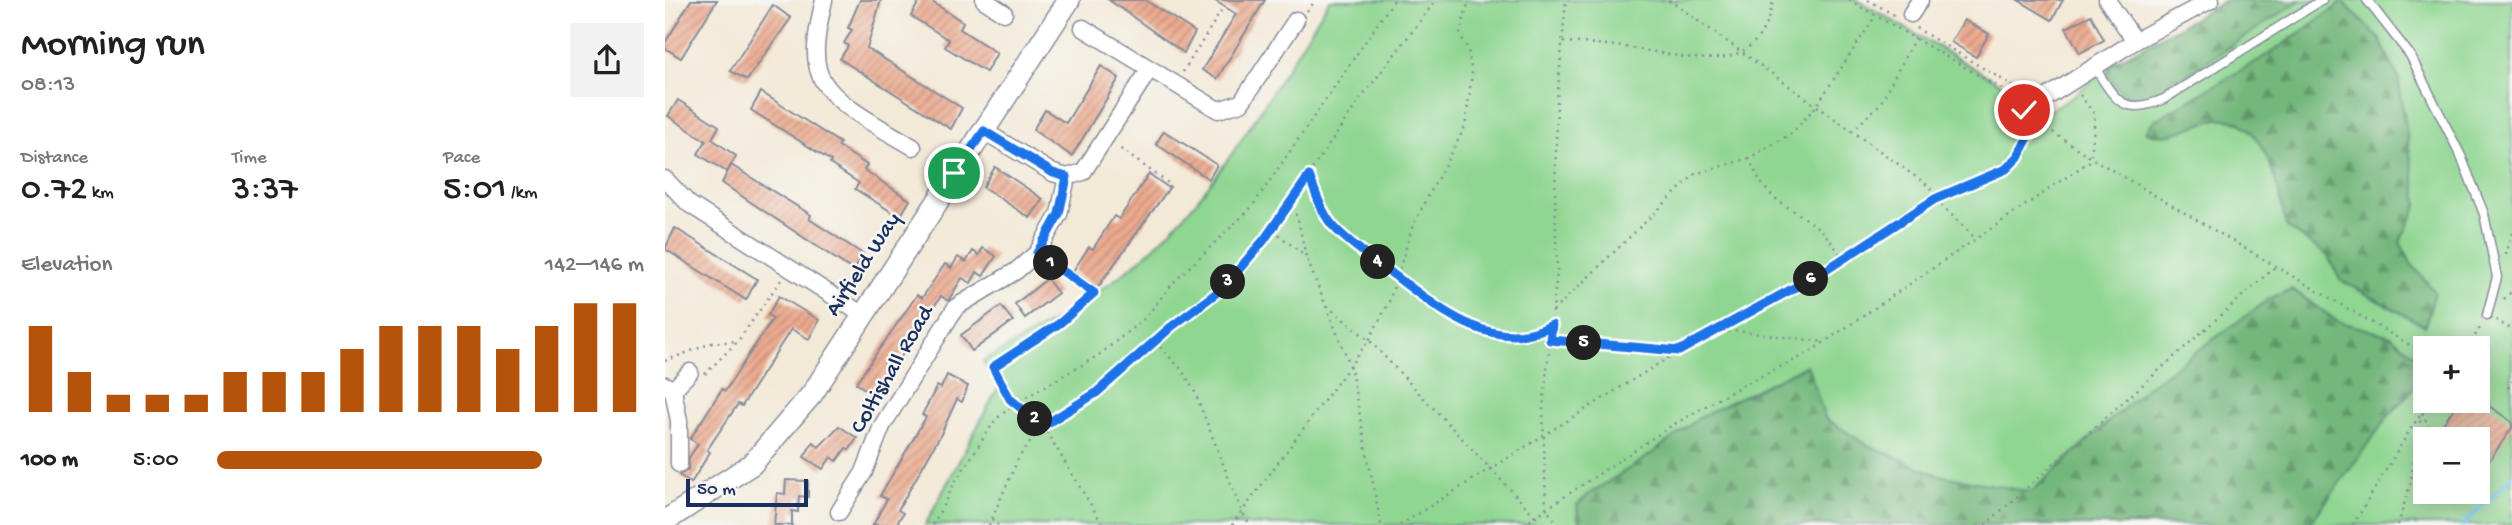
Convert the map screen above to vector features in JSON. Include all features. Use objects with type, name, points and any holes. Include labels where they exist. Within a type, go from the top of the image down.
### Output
[{"type":"street","points":[[824,0],[816,57],[819,74],[826,86],[837,98],[913,148]]},
{"type":"street","points":[[984,0],[1004,13]]},
{"type":"street","name":"Airfield Way","points":[[665,521],[752,464],[812,394],[1069,0]]},
{"type":"street","points":[[2107,0],[2135,41]]},
{"type":"street","points":[[2041,101],[2135,41],[2211,0]]},
{"type":"street","points":[[1083,28],[1218,110],[1241,103],[1296,20]]},
{"type":"street","points":[[984,131],[1053,173],[1067,177],[1083,172],[1149,70]]},
{"type":"street","name":"Coltishall Road","points":[[839,512],[864,472],[882,426],[956,307],[1016,271],[1037,253],[1059,214],[1067,177]]},
{"type":"street","points":[[665,179],[689,204],[863,315]]},
{"type":"street","points":[[679,464],[679,421],[669,388],[690,372]]},
{"type":"lane","points":[[2094,66],[2119,102],[2144,108],[2164,99],[2322,0]]},
{"type":"lane","points":[[2367,0],[2410,55],[2461,156],[2484,214],[2497,277],[2487,315]]},
{"type":"path","points":[[1175,85],[1228,0]]},
{"type":"path","points":[[933,525],[955,482],[996,419],[1016,403],[1098,355],[1145,318],[1174,282],[1251,208],[1394,0]]},
{"type":"path","points":[[989,525],[1019,457],[1043,426],[1096,393],[1223,288],[1276,221],[1356,105],[1436,0]]},
{"type":"path","points":[[1232,525],[1369,340],[1399,278],[1413,225],[1465,127],[1472,74],[1468,50],[1460,34],[1469,0]]},
{"type":"path","points":[[1559,525],[1546,509],[1546,432],[1543,408],[1557,271],[1557,100],[1566,0]]},
{"type":"path","points":[[1669,0],[1930,187],[1935,199],[1976,239]]},
{"type":"path","points":[[1563,42],[1602,43],[1692,59],[1731,57],[1756,42],[1769,19],[1773,0]]},
{"type":"path","points":[[1849,0],[2007,90],[2036,121],[2092,158],[2413,347]]},
{"type":"path","points":[[1868,0],[2010,86],[2041,101]]},
{"type":"path","points":[[1553,312],[1695,174],[1749,158],[1792,133],[1817,105],[1876,15]]},
{"type":"path","points":[[1851,131],[1880,104],[1916,36]]},
{"type":"path","points":[[2069,81],[2095,115],[2092,158]]},
{"type":"path","points":[[2010,86],[2015,97]]},
{"type":"path","points":[[1400,525],[1679,351],[1844,259],[1935,199],[2006,169],[2018,157],[2036,121]]},
{"type":"path","points":[[1103,525],[1043,426],[1010,399],[993,367],[1060,323],[1094,293],[1171,185],[1104,138]]},
{"type":"path","points":[[1749,158],[1758,181],[1775,201],[1816,226],[1844,259]]},
{"type":"path","points":[[1524,525],[1671,426],[1825,342],[2092,158]]},
{"type":"path","points":[[1309,176],[1334,227],[1444,311],[1480,330],[1509,335],[1538,332],[1552,325]]},
{"type":"path","points":[[1281,214],[1297,215],[1306,257],[1350,365],[1381,525]]},
{"type":"path","points":[[1276,221],[1278,233],[1306,257]]},
{"type":"path","points":[[1037,253],[1094,293]]},
{"type":"path","points":[[1985,525],[2275,267]]},
{"type":"path","points":[[690,372],[708,375],[738,341],[788,268]]},
{"type":"path","points":[[1325,303],[1369,340],[1536,517]]},
{"type":"path","points":[[2475,336],[2487,315],[2512,330]]},
{"type":"path","points":[[1711,334],[1738,331],[1825,342]]},
{"type":"path","points":[[1550,340],[1679,351]]},
{"type":"path","points":[[665,361],[712,344],[738,341]]},
{"type":"path","points":[[1155,342],[1182,370],[1194,390],[1242,512],[1250,525]]},
{"type":"path","points":[[2508,388],[2512,381]]},
{"type":"path","points":[[2422,413],[2428,427]]},
{"type":"path","points":[[2353,525],[2422,413]]},
{"type":"path","points":[[2398,525],[2411,481],[2422,413]]},
{"type":"path","points":[[992,519],[998,525]]},
{"type":"green space","points":[[1330,0],[1857,0],[2027,99],[2040,117],[2077,93],[2111,64],[2227,0],[2512,0],[2512,525],[925,525],[999,386],[983,361],[1086,300],[1143,257],[1198,200],[1267,101]]},
{"type":"green space","points":[[2227,0],[2301,0],[2146,101],[2124,92],[2108,75],[2111,64]]},
{"type":"green space","points":[[2343,2],[2379,38],[2398,77],[2418,204],[2400,242],[2412,265],[2435,292],[2425,326],[2340,280],[2328,256],[2286,226],[2274,174],[2257,139],[2245,126],[2231,119],[2214,120],[2172,134],[2146,132],[2153,121],[2269,54]]},
{"type":"green space","points":[[2292,289],[2337,321],[2391,336],[2413,353],[2413,389],[2387,418],[2309,525],[1583,525],[1578,519],[1577,505],[1589,494],[1647,457],[1703,415],[1807,365],[1825,418],[1867,445],[1938,475],[2031,492],[2146,388],[2271,298]]},
{"type":"building","points":[[691,0],[717,0],[681,58],[665,48],[665,43]]},
{"type":"building","points":[[860,0],[881,0],[867,48],[962,108],[951,129],[840,59],[848,46],[844,43],[852,30],[848,28]]},
{"type":"building","points":[[920,0],[929,0],[963,22],[960,29],[997,53],[986,72],[945,47],[949,40],[911,16]]},
{"type":"building","points":[[1109,0],[1145,0],[1195,32],[1184,53]]},
{"type":"building","points":[[1214,0],[1265,0],[1217,79],[1202,70],[1236,14]]},
{"type":"building","points":[[2018,0],[2063,0],[2052,20]]},
{"type":"building","points":[[773,5],[791,18],[747,80],[730,71]]},
{"type":"building","points":[[2091,15],[2104,40],[2080,53],[2066,28]]},
{"type":"building","points":[[1964,20],[1989,34],[1976,57],[1951,42]]},
{"type":"building","points":[[1101,66],[1119,78],[1072,156],[1033,130],[1045,110],[1066,123]]},
{"type":"building","points":[[761,92],[840,143],[838,146],[867,165],[864,170],[910,200],[900,217],[855,189],[859,183],[830,164],[831,161],[751,110]]},
{"type":"building","points":[[678,100],[719,126],[712,139],[736,156],[727,172],[698,154],[706,141],[668,116]]},
{"type":"building","points":[[1164,131],[1217,165],[1209,179],[1156,144]]},
{"type":"building","points":[[731,165],[811,215],[809,219],[863,254],[854,271],[722,183]]},
{"type":"building","points":[[995,167],[1043,199],[1030,218],[983,187]]},
{"type":"building","points":[[1149,174],[1169,188],[1097,288],[1073,271],[1089,247],[1093,249],[1114,216],[1119,219]]},
{"type":"building","points":[[675,228],[757,279],[746,300],[665,249]]},
{"type":"building","points":[[983,248],[996,256],[983,276],[977,272],[971,283],[962,278],[948,301],[941,296],[875,396],[856,383],[917,295],[922,298],[945,264],[951,268],[958,257],[966,262],[973,251],[979,255]]},
{"type":"building","points":[[1047,279],[1058,293],[1025,318],[1015,304]]},
{"type":"building","points":[[779,296],[819,320],[809,339],[791,329],[742,406],[738,404],[707,450],[710,452],[691,483],[679,475],[688,470],[689,458],[698,444],[690,439],[773,318],[768,315]]},
{"type":"building","points":[[1001,306],[1013,321],[972,351],[961,335]]},
{"type":"building","points":[[947,375],[968,386],[962,402],[957,399],[941,434],[898,510],[903,513],[896,525],[873,525],[887,499],[880,496],[926,417],[922,415],[937,386],[941,388]]},
{"type":"building","points":[[2490,407],[2512,422],[2512,428],[2490,459],[2490,427],[2441,427],[2451,413],[2490,413]]},
{"type":"building","points":[[839,426],[857,438],[837,461],[831,457],[823,469],[804,457],[813,442],[819,447]]},
{"type":"building","points":[[786,480],[808,481],[808,497],[799,496],[798,512],[792,511],[792,525],[774,525],[777,493],[785,494]]},
{"type":"waterway","points":[[2463,525],[2512,477]]},
{"type":"route","points":[[954,173],[984,131],[1053,173],[1067,177],[1059,214],[1037,253],[1094,293],[1060,323],[993,367],[1010,399],[1043,426],[1096,393],[1171,327],[1223,288],[1264,240],[1295,192],[1309,176],[1320,204],[1334,227],[1444,311],[1480,330],[1509,335],[1538,332],[1552,325],[1550,340],[1679,351],[1823,272],[1935,199],[2006,169],[2018,157],[2036,121],[2024,110]]}]
